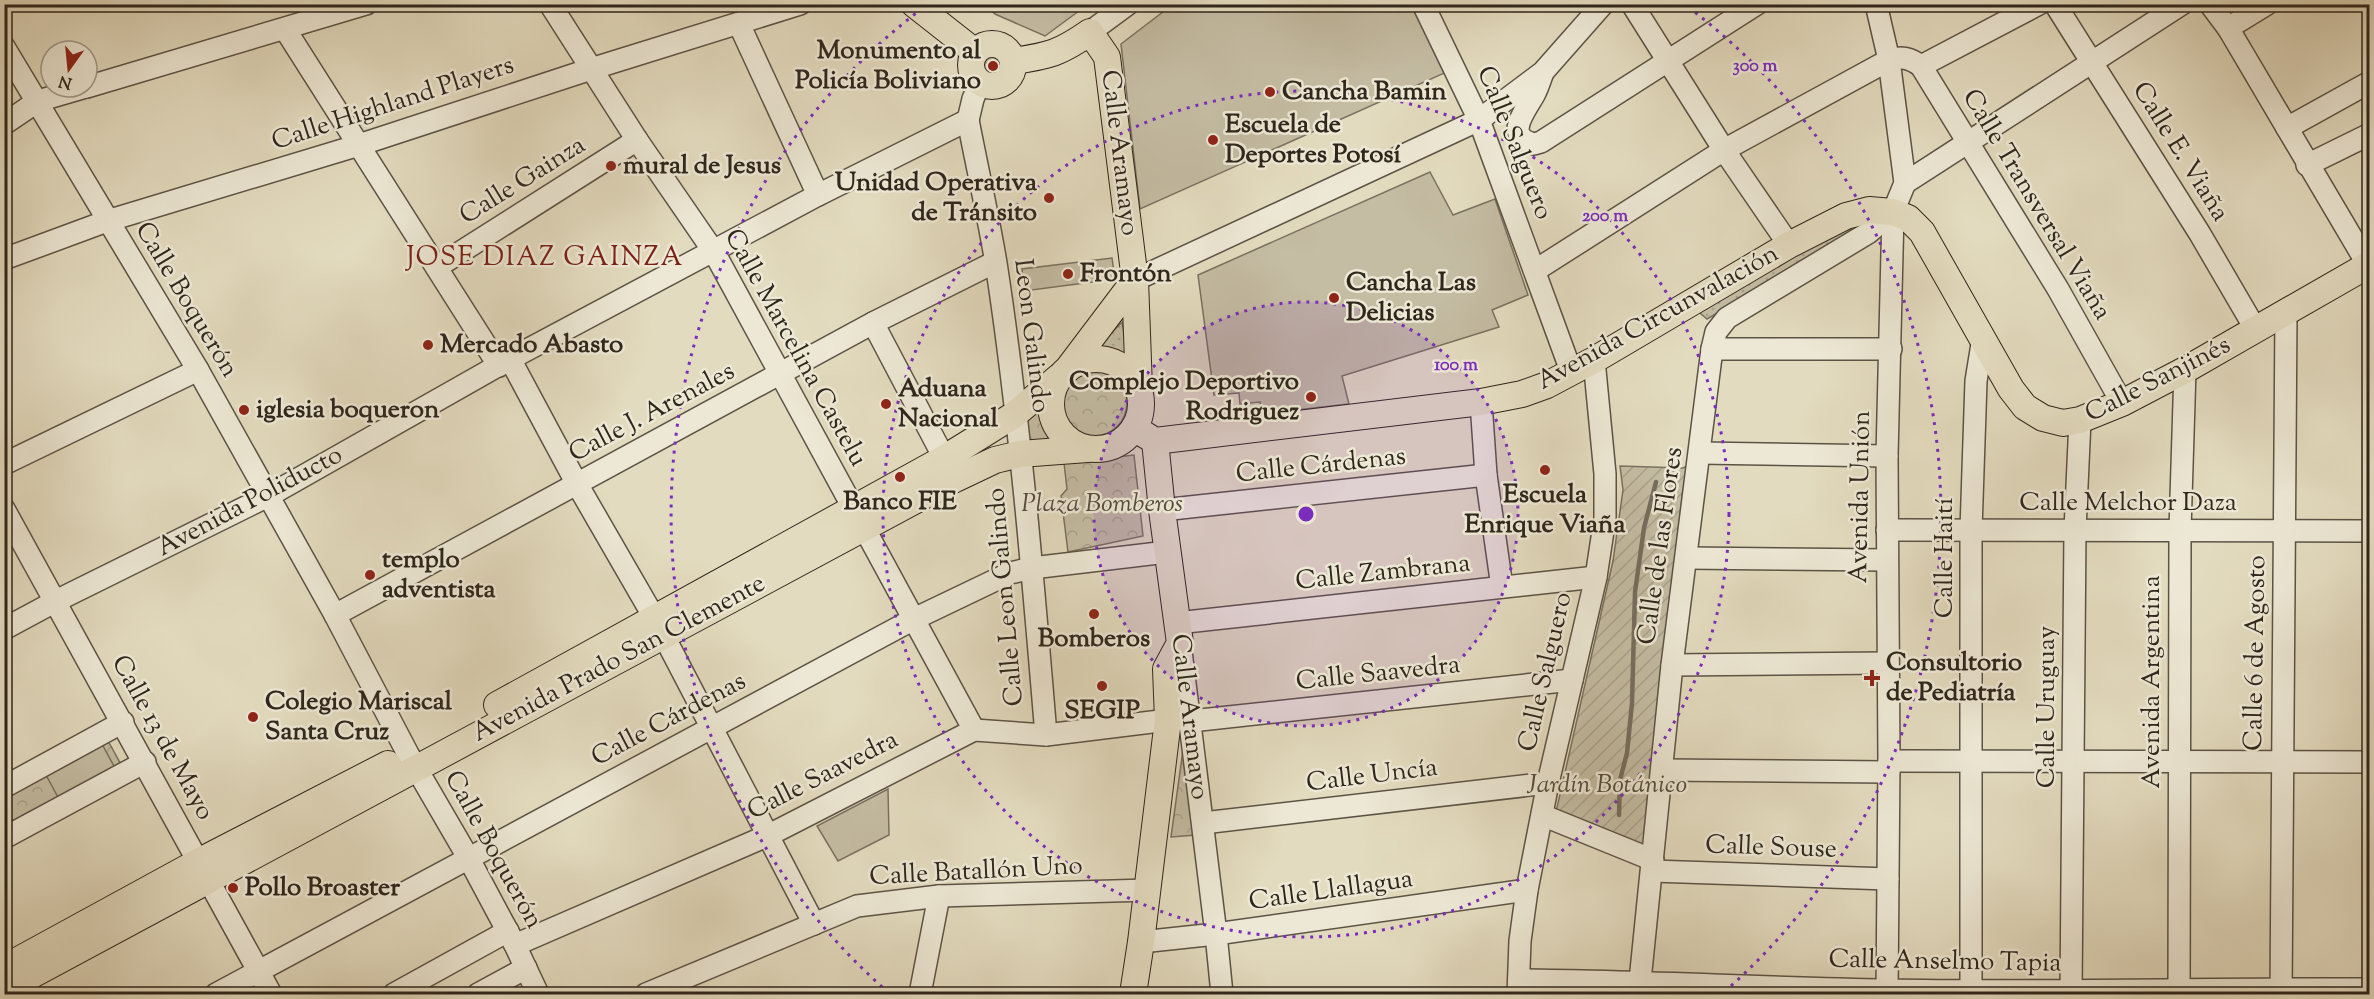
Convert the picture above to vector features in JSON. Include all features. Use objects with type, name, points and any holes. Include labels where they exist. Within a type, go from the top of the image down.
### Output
[{"type":"main road","points":[[914,4],[975,52]]},
{"type":"main road","points":[[1014,61],[1047,57],[1066,49],[1090,32]]},
{"type":"main road","name":"Calle Aramayo","points":[[1090,32],[1107,57],[1135,279],[1139,388]]},
{"type":"main road","points":[[994,44],[1007,49],[1014,61],[1012,75],[1002,84],[990,87],[980,82],[972,72],[971,66],[975,52],[980,47],[994,44]]},
{"type":"main road","name":"Avenida Circunvalación","points":[[1144,434],[1481,402],[1522,394],[1546,385],[1582,366],[1789,245],[1846,216],[1869,210],[1893,212]]},
{"type":"main road","name":"Calle Sanjinés","points":[[1893,212],[1908,218],[1922,231],[2012,389],[2025,407],[2043,418],[2063,423],[2080,420],[2122,403],[2185,370],[2369,265]]},
{"type":"main road","points":[[1065,371],[1083,360],[1096,358],[1122,367],[1132,376],[1139,388],[1144,434],[1110,448],[1087,449],[1073,444],[1061,434],[1053,421],[1050,406],[1052,391],[1065,371],[1135,279]]},
{"type":"main road","name":"Avenida Prado San Clemente","points":[[4,968],[203,871],[412,761],[950,468],[1065,371]]},
{"type":"main road","name":"Calle Aramayo","points":[[1144,434],[1162,510],[1178,633]]},
{"type":"main road","name":"Avenida Prado San Clemente","points":[[950,468],[1020,453],[1087,449]]},
{"type":"main road","points":[[1133,994],[1148,890],[1180,721],[1166,669],[1178,633]]},
{"type":"main road","name":"Avenida Prado San Clemente","points":[[4,990],[203,871]]},
{"type":"street","points":[[99,83],[366,4]]},
{"type":"street","name":"Calle Marcelina Castelu","points":[[550,4],[637,140],[714,252],[974,730]]},
{"type":"street","name":"Calle Highland Players","points":[[4,259],[107,221],[359,145],[800,4]]},
{"type":"street","points":[[1090,32],[1128,4]]},
{"type":"street","name":"Calle Salguero","points":[[1423,4],[1479,120],[1536,270],[1582,366],[1605,474],[1605,518],[1596,577],[1548,783],[1527,890],[1520,941],[1519,987]]},
{"type":"street","points":[[1135,279],[1479,120],[1543,72],[1603,4]]},
{"type":"street","points":[[1632,4],[1666,61],[1789,245]]},
{"type":"street","points":[[1543,72],[1536,93],[1521,115],[1519,123],[1522,138],[1534,144],[1541,142],[1757,4]]},
{"type":"street","name":"Avenida Unión","points":[[1876,4],[1889,60],[1905,183],[1893,212],[1887,456],[1889,766],[1887,992]]},
{"type":"street","points":[[1536,270],[1724,150],[1889,60],[1900,56],[1921,66],[2039,4]]},
{"type":"street","name":"Calle E. Viaña","points":[[2055,4],[2194,225],[2256,330]]},
{"type":"street","points":[[1905,183],[2182,4]]},
{"type":"street","points":[[2210,4],[2228,28],[2307,165],[2369,265]]},
{"type":"street","points":[[2228,28],[2267,4]]},
{"type":"street","points":[[739,24],[818,195]]},
{"type":"street","points":[[285,29],[438,267],[504,362],[578,484],[659,628],[814,924]]},
{"type":"street","name":"Calle Boquerón","points":[[4,47],[198,370],[335,615],[412,761],[469,859],[512,938],[538,994]]},
{"type":"street","name":"Calle Transversal Viaña","points":[[1921,66],[2058,289],[2122,403]]},
{"type":"street","points":[[968,120],[980,82]]},
{"type":"street","points":[[2287,128],[2370,82]]},
{"type":"street","points":[[4,124],[38,101],[45,99]]},
{"type":"street","name":"Avenida Poliducto","points":[[4,629],[268,496],[504,362],[818,195],[968,120]]},
{"type":"street","name":"Leon Galindo","points":[[968,120],[995,262],[1020,453]]},
{"type":"street","points":[[2307,165],[2370,135]]},
{"type":"street","name":"Calle Gainza","points":[[438,267],[637,140]]},
{"type":"street","name":"Calle de las Flores","points":[[1640,981],[1672,665],[1716,332],[1727,318],[1868,233],[1893,212]]},
{"type":"street","name":"Calle J. Arenales","points":[[335,615],[873,323],[995,262]]},
{"type":"street","name":"Calle 6 de Agosto","points":[[2281,991],[2286,312]]},
{"type":"street","points":[[873,323],[950,468]]},
{"type":"street","name":"Calle Haití","points":[[1971,992],[1971,530],[1976,381],[1983,339]]},
{"type":"street","points":[[1712,349],[1891,349]]},
{"type":"street","points":[[4,464],[198,370]]},
{"type":"street","name":"Avenida Argentina","points":[[2179,993],[2180,530],[2185,370]]},
{"type":"street","points":[[1481,402],[1486,475],[1502,587]]},
{"type":"street","name":"Calle Uruguay","points":[[2071,993],[2075,530],[2080,420]]},
{"type":"street","name":"Calle Leon Galindo","points":[[1020,453],[1046,735]]},
{"type":"street","points":[[1701,453],[1887,456]]},
{"type":"street","name":"Calle Cárdenas","points":[[1162,510],[1486,475]]},
{"type":"street","name":"Calle 13 de Mayo","points":[[4,509],[271,994]]},
{"type":"street","name":"Calle Melchor Daza","points":[[1887,530],[2370,531]]},
{"type":"street","name":"Calle Cárdenas","points":[[216,994],[914,619],[1010,573],[1032,568],[1167,552]]},
{"type":"street","points":[[1687,558],[1887,560]]},
{"type":"street","name":"Calle Zambrana","points":[[1178,633],[1502,587],[1596,577]]},
{"type":"street","points":[[1672,665],[1888,663]]},
{"type":"street","name":"Calle Saavedra","points":[[394,994],[512,938],[769,835],[974,730],[1046,735],[1572,680]]},
{"type":"street","name":"Calle Aramayo","points":[[1180,721],[1203,824],[1221,994]]},
{"type":"street","points":[[4,787],[123,722]]},
{"type":"street","points":[[1662,770],[1889,766],[1972,760],[2370,762]]},
{"type":"street","points":[[4,838],[145,762]]},
{"type":"street","name":"Calle Uncía","points":[[1203,824],[1548,783]]},
{"type":"street","name":"Calle Souse","points":[[1542,814],[1652,866],[1888,879]]},
{"type":"street","name":"Calle Batallón Uno","points":[[647,994],[857,906],[939,896],[1148,890]]},
{"type":"street","name":"Calle Llallagua","points":[[1141,942],[1216,934],[1527,890]]},
{"type":"street","points":[[920,994],[939,896]]},
{"type":"street","points":[[478,994],[526,968]]},
{"type":"street","name":"Calle Anselmo Tapia","points":[[1519,987],[1640,981],[1726,990],[1887,992],[2179,993],[2370,989]]},
{"type":"green space","points":[[985,5],[1087,5],[1045,36],[995,14]]},
{"type":"green space","name":"Escuela de Deportes Potosí","points":[[1172,5],[1416,5],[1449,71],[1140,209],[1121,44]]},
{"type":"green space","points":[[993,53],[1002,57],[1006,66],[1002,75],[993,79],[984,75],[980,66],[984,57]]},
{"type":"green space","points":[[1430,172],[1453,215],[1495,199],[1528,295],[1492,310],[1499,327],[1342,376],[1349,404],[1262,414],[1260,402],[1240,404],[1239,393],[1214,395],[1198,275]]},
{"type":"green space","points":[[1844,227],[1857,232],[1707,319],[1694,308]]},
{"type":"green space","name":"Frontón","points":[[1112,258],[1115,279],[1024,291],[1022,269]]},
{"type":"green space","points":[[1122,322],[1128,360],[1113,352],[1096,349]]},
{"type":"green space","points":[[1094,370],[1107,373],[1117,380],[1124,390],[1127,403],[1124,416],[1117,426],[1107,433],[1094,436],[1081,433],[1071,426],[1064,416],[1061,403],[1064,390],[1071,380],[1081,373]]},
{"type":"green space","points":[[1043,407],[1048,425],[1060,441],[1032,443],[1025,437],[1022,426]]},
{"type":"green space","name":"Plaza Bomberos","points":[[1134,455],[1143,536],[1068,552],[1061,496],[1067,489],[1064,463]]},
{"type":"green space","name":"Jardín Botánico","points":[[1693,463],[1691,481],[1683,490],[1645,849],[1556,812],[1613,561],[1623,490],[1620,466],[1683,468]]},
{"type":"green space","points":[[1187,721],[1196,835],[1171,837]]},
{"type":"green space","points":[[107,739],[123,768],[5,832],[5,794]]},
{"type":"green space","points":[[102,744],[115,768],[59,799],[46,775]]},
{"type":"green space","points":[[888,789],[889,835],[838,861],[817,826]]},
{"type":"waterway","points":[[1619,815],[1620,780],[1627,753],[1632,703],[1635,592],[1644,528],[1656,482]]},
{"type":"place","name":"Monumento al Policía Boliviano","points":[[993,66]]},
{"type":"place","name":"Cancha Bamin","points":[[1270,92]]},
{"type":"place","name":"Escuela de Deportes Potosí","points":[[1213,140]]},
{"type":"place","name":"mural de Jesus","points":[[611,166]]},
{"type":"place","name":"Unidad Operativa de Tránsito","points":[[1049,198]]},
{"type":"place","name":"Frontón","points":[[1068,274]]},
{"type":"place","name":"Cancha Las Delicias","points":[[1334,298]]},
{"type":"place","name":"Mercado Abasto","points":[[428,345]]},
{"type":"place","name":"Complejo Deportivo Rodriguez","points":[[1311,397]]},
{"type":"place","name":"Aduana Nacional","points":[[886,404]]},
{"type":"place","name":"iglesia boqueron","points":[[244,410]]},
{"type":"place","name":"Escuela Enrique Viaña","points":[[1545,470]]},
{"type":"place","name":"Banco FIE","points":[[900,477]]},
{"type":"place","name":"templo adventista","points":[[370,575]]},
{"type":"place","name":"Bomberos","points":[[1094,614]]},
{"type":"place","name":"Consultorio de Pediatría","points":[[1872,678]]},
{"type":"place","name":"SEGIP","points":[[1102,686]]},
{"type":"place","name":"Colegio Mariscal Santa Cruz","points":[[253,717]]},
{"type":"place","name":"Pollo Broaster","points":[[233,888]]},
{"type":"district","name":"JOSE DIAZ GAINZA","points":[[545,258]]}]
